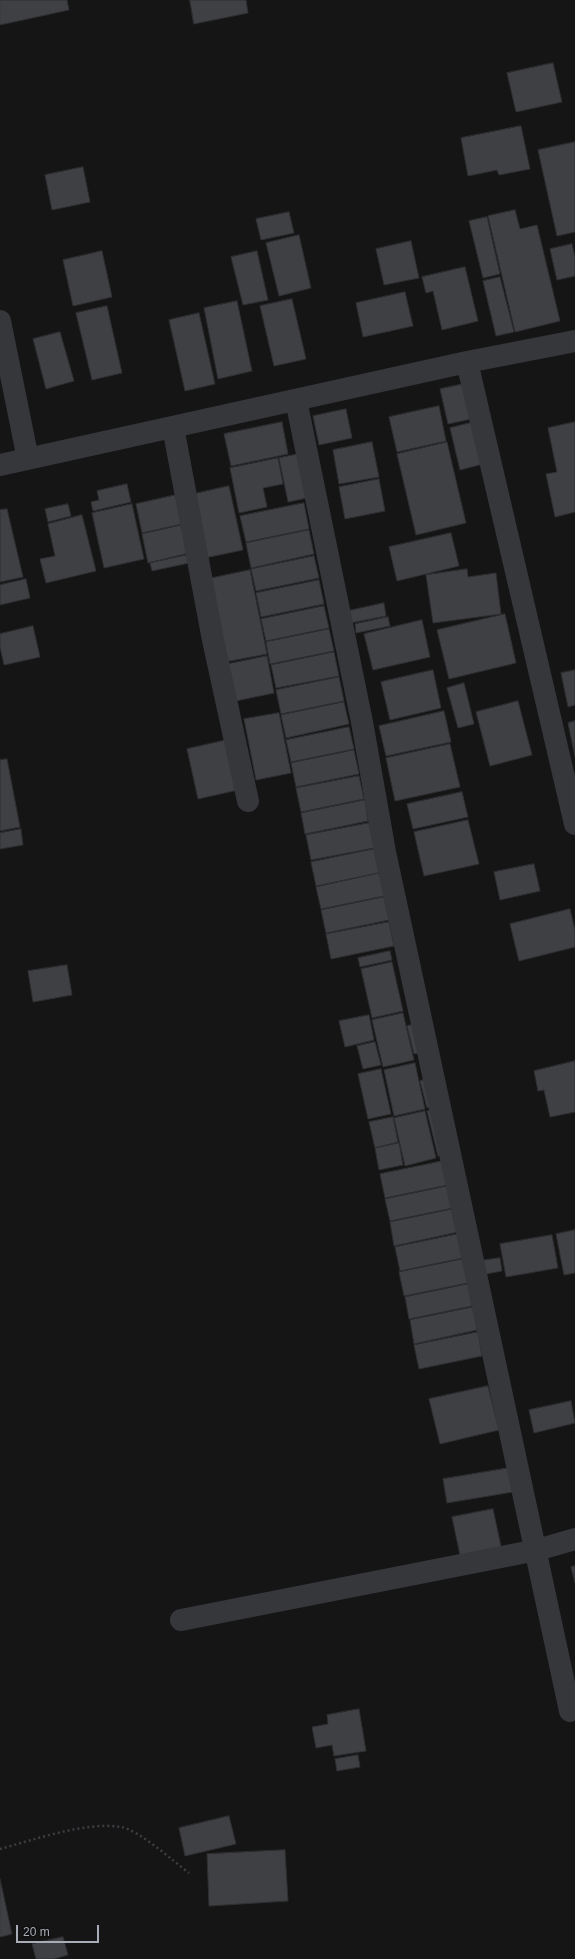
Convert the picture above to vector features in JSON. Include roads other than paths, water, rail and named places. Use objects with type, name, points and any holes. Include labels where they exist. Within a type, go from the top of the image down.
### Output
[{"type":"street","points":[[0,321],[28,458]]},
{"type":"street","points":[[0,465],[467,362],[575,341]]},
{"type":"street","points":[[467,362],[575,824]]},
{"type":"street","points":[[296,400],[360,715],[385,852],[537,1550],[570,1711]]},
{"type":"street","points":[[173,427],[213,640],[248,801]]},
{"type":"street","points":[[182,1620],[537,1550],[575,1539]]}]
